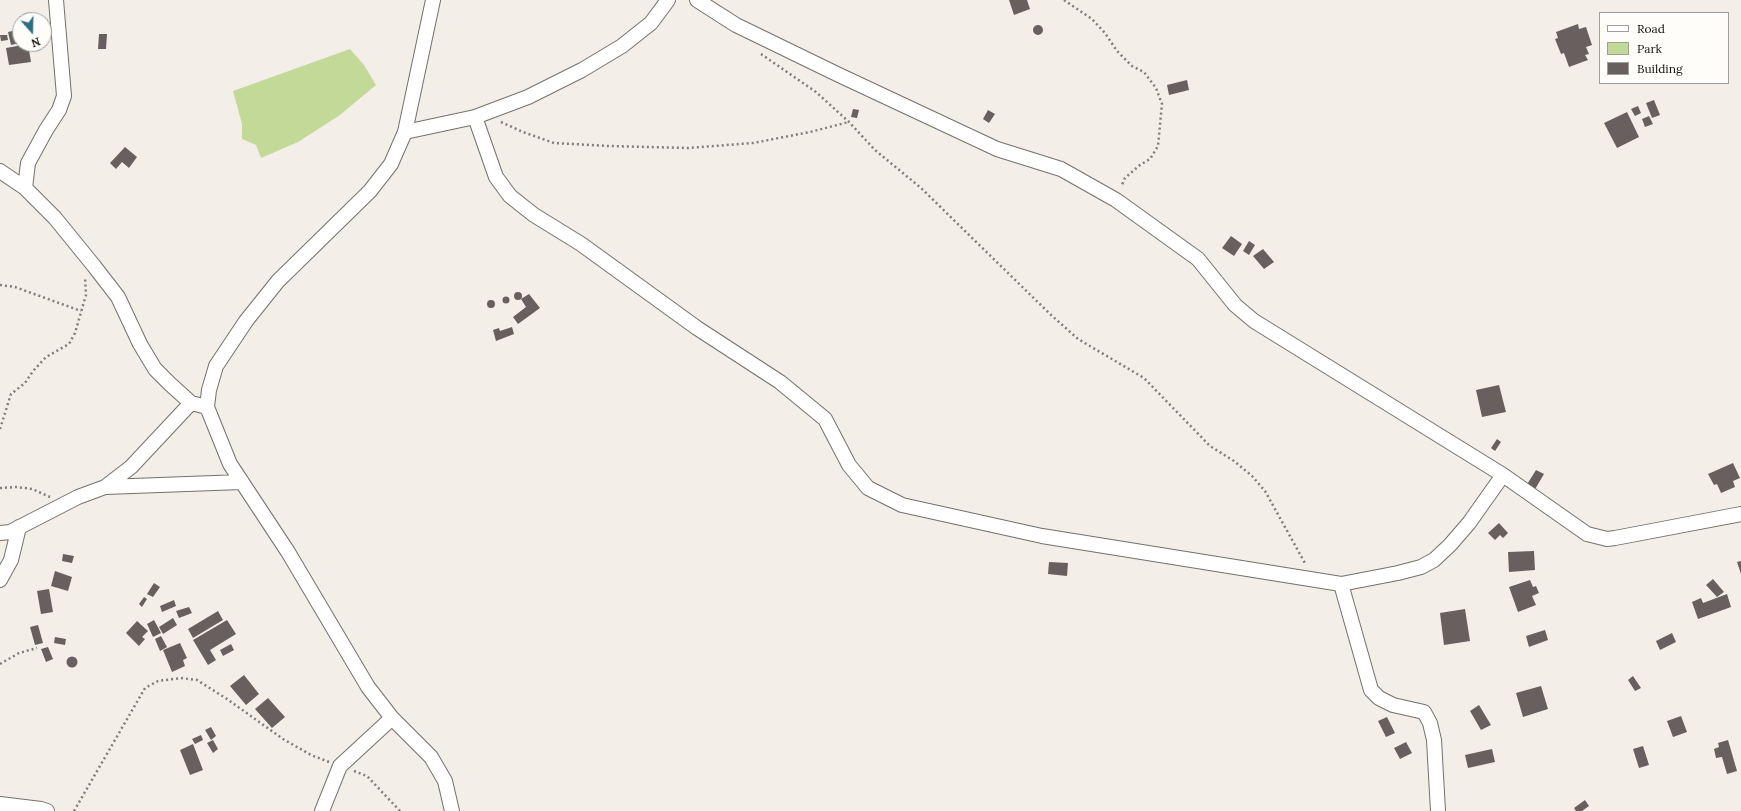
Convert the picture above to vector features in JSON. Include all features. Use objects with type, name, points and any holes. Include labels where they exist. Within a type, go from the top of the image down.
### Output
[{"type":"street","points":[[25,188],[28,163],[59,110],[64,96],[56,0]]},
{"type":"street","points":[[433,0],[405,132],[391,164],[370,191],[278,281],[246,321],[216,366],[209,390],[207,407],[230,464],[288,552],[368,686],[392,718],[431,757],[445,781],[452,811]]},
{"type":"street","points":[[405,132],[479,115],[528,97],[569,77],[622,46],[651,23],[668,0]]},
{"type":"street","points":[[696,0],[748,31],[846,78],[997,148],[1060,169],[1116,200],[1198,259],[1235,305],[1254,321],[1503,475],[1587,534],[1607,539],[1741,514]]},
{"type":"street","points":[[479,115],[496,176],[510,196],[534,215],[581,244],[697,328],[780,382],[825,419],[849,465],[868,488],[902,505],[1042,536],[1318,582],[1341,584],[1398,573],[1421,567],[1434,560],[1450,545],[1469,523],[1503,475]]},
{"type":"street","points":[[0,171],[25,188],[55,218],[118,297],[140,344],[156,369],[170,384],[191,402],[207,407]]},
{"type":"street","points":[[0,533],[10,532],[66,504],[105,487],[131,467],[191,402]]},
{"type":"street","points":[[105,487],[242,482]]},
{"type":"street","points":[[0,580],[11,560],[19,527]]},
{"type":"street","points":[[1341,584],[1371,690],[1379,698],[1393,705],[1424,712],[1430,723],[1434,740],[1438,811]]},
{"type":"street","points":[[322,811],[340,766],[392,718]]},
{"type":"street","points":[[0,804],[47,811]]},
{"type":"path","points":[[1064,0],[1092,19],[1105,33],[1117,51],[1132,66],[1144,72],[1156,88],[1162,104],[1158,146],[1150,159],[1140,165],[1125,178],[1116,200]]},
{"type":"path","points":[[748,31],[761,54],[816,92],[849,122],[875,150],[921,188],[1050,314],[1078,339],[1144,378],[1210,446],[1234,461],[1252,476],[1265,491],[1301,557],[1318,582]]},
{"type":"path","points":[[479,115],[554,143],[688,148],[753,143],[810,132],[849,122]]},
{"type":"path","points":[[0,429],[11,394],[25,383],[33,371],[46,358],[69,344],[75,333],[86,295],[84,254]]},
{"type":"path","points":[[0,285],[15,288],[81,311]]},
{"type":"path","points":[[0,488],[17,487],[32,489],[66,504]]},
{"type":"path","points":[[0,664],[19,653],[37,648]]},
{"type":"path","points":[[74,811],[145,688],[158,681],[181,678],[197,680],[227,699],[283,739],[311,755],[367,776],[400,811]]},
{"type":"green space","points":[[350,49],[364,65],[376,85],[340,115],[298,142],[261,158],[256,145],[242,139],[242,124],[233,91]]},
{"type":"building","points":[[1009,0],[1027,0],[1030,9],[1014,15]]},
{"type":"building","points":[[1578,24],[1579,29],[1586,27],[1592,45],[1586,47],[1589,54],[1585,55],[1588,60],[1569,67],[1564,53],[1561,54],[1555,39],[1558,38],[1556,32]]},
{"type":"building","points":[[1036,25],[1040,25],[1042,26],[1042,34],[1036,35],[1033,32],[1033,28]]},
{"type":"building","points":[[12,31],[12,45],[11,45],[8,32]]},
{"type":"building","points":[[99,34],[107,34],[106,49],[98,49]]},
{"type":"building","points":[[0,35],[7,35],[8,40],[1,41]]},
{"type":"building","points":[[12,47],[12,52],[29,52],[31,62],[9,65],[6,48]]},
{"type":"building","points":[[1187,80],[1189,90],[1169,95],[1167,85]]},
{"type":"building","points":[[1654,100],[1660,115],[1652,118],[1646,103]]},
{"type":"building","points":[[1638,106],[1641,113],[1635,116],[1631,109]]},
{"type":"building","points":[[853,109],[859,110],[857,118],[851,117]]},
{"type":"building","points":[[988,110],[995,114],[989,123],[983,119]]},
{"type":"building","points":[[1627,112],[1639,137],[1617,148],[1604,123]]},
{"type":"building","points":[[1649,116],[1653,124],[1645,127],[1642,119]]},
{"type":"building","points":[[125,147],[137,157],[129,168],[122,162],[116,169],[110,163]]},
{"type":"building","points":[[1231,236],[1242,244],[1234,256],[1222,248]]},
{"type":"building","points":[[1249,241],[1255,245],[1249,255],[1243,251]]},
{"type":"building","points":[[1263,249],[1274,262],[1264,269],[1253,256]]},
{"type":"building","points":[[516,292],[520,292],[522,296],[520,300],[516,300],[514,298],[514,294]]},
{"type":"building","points":[[529,294],[540,308],[518,324],[513,317],[526,307],[521,299]]},
{"type":"building","points":[[506,297],[509,300],[506,303],[503,300]]},
{"type":"building","points":[[489,300],[493,300],[495,304],[493,308],[489,308],[487,306],[487,302]]},
{"type":"building","points":[[512,327],[514,334],[496,341],[493,330],[499,328],[500,331]]},
{"type":"building","points":[[1499,385],[1506,412],[1482,417],[1476,390]]},
{"type":"building","points":[[1497,439],[1501,442],[1495,451],[1491,448]]},
{"type":"building","points":[[1733,463],[1740,478],[1733,481],[1735,487],[1721,493],[1717,484],[1714,485],[1708,474]]},
{"type":"building","points":[[1536,470],[1544,474],[1534,491],[1526,486]]},
{"type":"building","points":[[1499,523],[1508,533],[1503,538],[1500,535],[1495,540],[1488,533]]},
{"type":"building","points":[[1534,551],[1535,570],[1509,572],[1508,552]]},
{"type":"building","points":[[63,554],[74,556],[72,563],[62,561]]},
{"type":"building","points":[[1741,561],[1741,574],[1737,562]]},
{"type":"building","points":[[1049,562],[1068,563],[1067,576],[1048,574]]},
{"type":"building","points":[[55,571],[72,577],[68,591],[51,586]]},
{"type":"building","points":[[1713,579],[1724,592],[1717,597],[1706,585]]},
{"type":"building","points":[[1530,580],[1533,587],[1536,586],[1539,593],[1532,596],[1536,605],[1518,612],[1509,587]]},
{"type":"building","points":[[154,583],[160,587],[153,597],[147,594]]},
{"type":"building","points":[[49,589],[53,612],[41,614],[37,591]]},
{"type":"building","points":[[1727,594],[1731,607],[1698,619],[1692,602],[1701,598],[1703,603]]},
{"type":"building","points":[[144,597],[147,599],[142,607],[139,604]]},
{"type":"building","points":[[174,600],[176,606],[162,612],[160,606]]},
{"type":"building","points":[[189,607],[192,613],[179,618],[176,611]]},
{"type":"building","points":[[1465,609],[1470,641],[1444,645],[1440,613]]},
{"type":"building","points":[[218,611],[223,620],[193,638],[188,629]]},
{"type":"building","points":[[173,618],[177,625],[163,634],[159,627]]},
{"type":"building","points":[[154,620],[161,633],[153,637],[147,624]]},
{"type":"building","points":[[227,620],[236,634],[210,650],[216,660],[208,665],[193,640]]},
{"type":"building","points":[[137,621],[148,631],[142,637],[145,639],[139,646],[126,633]]},
{"type":"building","points":[[38,625],[43,643],[35,645],[30,627]]},
{"type":"building","points":[[1545,630],[1548,640],[1529,647],[1526,636]]},
{"type":"building","points":[[1672,633],[1676,642],[1660,650],[1656,641]]},
{"type":"building","points":[[161,636],[167,647],[160,651],[155,639]]},
{"type":"building","points":[[55,637],[66,639],[65,645],[54,643]]},
{"type":"building","points":[[180,643],[187,658],[183,660],[185,666],[172,672],[163,650]]},
{"type":"building","points":[[231,644],[234,650],[223,656],[220,650]]},
{"type":"building","points":[[48,647],[53,659],[46,662],[41,649]]},
{"type":"building","points":[[72,656],[76,658],[78,662],[76,666],[72,668],[68,666],[66,662],[68,658]]},
{"type":"building","points":[[244,675],[259,694],[246,705],[230,686]]},
{"type":"building","points":[[1633,676],[1641,688],[1635,691],[1628,680]]},
{"type":"building","points":[[1541,686],[1548,709],[1523,717],[1516,693]]},
{"type":"building","points":[[268,698],[285,717],[272,728],[255,709]]},
{"type":"building","points":[[1479,705],[1491,725],[1481,730],[1470,711]]},
{"type":"building","points":[[1681,716],[1687,732],[1673,737],[1667,721]]},
{"type":"building","points":[[1387,717],[1395,733],[1386,737],[1378,721]]},
{"type":"building","points":[[211,727],[216,736],[211,740],[205,730]]},
{"type":"building","points":[[201,735],[203,740],[195,744],[192,739]]},
{"type":"building","points":[[213,740],[218,749],[213,753],[207,743]]},
{"type":"building","points":[[1728,740],[1737,771],[1727,774],[1722,757],[1716,758],[1714,749],[1719,747],[1718,743]]},
{"type":"building","points":[[1406,742],[1412,753],[1400,759],[1394,748]]},
{"type":"building","points":[[193,744],[203,770],[190,775],[180,750]]},
{"type":"building","points":[[1643,746],[1649,765],[1639,768],[1633,749]]},
{"type":"building","points":[[1492,749],[1495,762],[1468,768],[1465,755]]},
{"type":"building","points":[[1585,800],[1589,806],[1582,811],[1576,811],[1574,808]]}]
